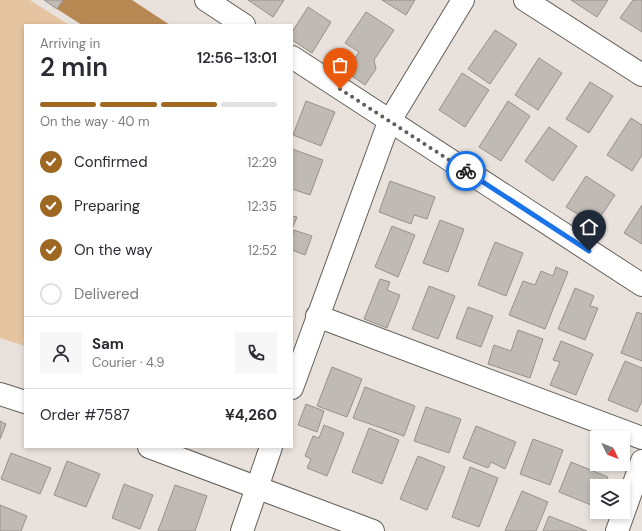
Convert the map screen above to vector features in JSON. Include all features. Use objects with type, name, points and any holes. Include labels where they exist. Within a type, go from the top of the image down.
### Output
[{"type":"street","points":[[206,0],[239,24]]},
{"type":"street","points":[[293,385],[389,122],[463,0]]},
{"type":"street","points":[[525,0],[642,75]]},
{"type":"street","points":[[293,58],[389,122],[642,285]]},
{"type":"street","points":[[317,316],[642,438]]},
{"type":"street","points":[[0,394],[24,402]]},
{"type":"street","points":[[152,448],[373,531]]},
{"type":"street","points":[[242,531],[271,448]]},
{"type":"street","points":[[617,531],[642,461]]},
{"type":"shaded area","points":[[0,0],[30,0],[67,24],[24,24],[24,346],[0,338]]},
{"type":"shaded area","points":[[63,0],[132,0],[168,24],[80,24],[57,9]]},
{"type":"building","points":[[44,0],[63,0],[57,9]]},
{"type":"building","points":[[248,0],[284,0],[273,17]]},
{"type":"building","points":[[382,0],[415,0],[406,15]]},
{"type":"building","points":[[571,0],[608,0],[597,17]]},
{"type":"building","points":[[633,0],[642,0],[642,32],[620,18]]},
{"type":"building","points":[[308,7],[331,22],[312,53],[293,41],[293,30]]},
{"type":"building","points":[[366,12],[394,30],[374,60],[376,69],[365,85],[346,72],[359,52],[345,43]]},
{"type":"building","points":[[495,30],[517,44],[490,84],[468,69]]},
{"type":"building","points":[[539,58],[562,73],[538,110],[515,95]]},
{"type":"building","points":[[462,73],[489,90],[465,127],[439,110]]},
{"type":"building","points":[[590,82],[613,96],[589,133],[566,119]]},
{"type":"building","points":[[306,101],[335,112],[321,146],[293,135]]},
{"type":"building","points":[[508,101],[530,116],[501,161],[479,147]]},
{"type":"building","points":[[631,118],[642,125],[642,155],[632,171],[607,155]]},
{"type":"building","points":[[549,127],[577,146],[553,181],[525,161]]},
{"type":"building","points":[[293,149],[323,160],[310,195],[293,189]]},
{"type":"building","points":[[586,176],[615,195],[595,225],[566,207]]},
{"type":"building","points":[[390,181],[435,197],[427,219],[414,215],[411,224],[379,212]]},
{"type":"building","points":[[642,205],[642,244],[624,233]]},
{"type":"building","points":[[293,216],[297,217],[293,227]]},
{"type":"building","points":[[440,220],[464,229],[448,272],[423,263]]},
{"type":"building","points":[[392,226],[415,235],[398,277],[375,267]]},
{"type":"building","points":[[294,230],[312,236],[305,255],[293,250]]},
{"type":"building","points":[[495,242],[523,253],[506,296],[478,285]]},
{"type":"building","points":[[556,267],[568,272],[545,329],[509,315],[523,281],[535,285],[541,271],[553,276]]},
{"type":"building","points":[[380,279],[390,282],[387,290],[400,295],[387,328],[364,319]]},
{"type":"building","points":[[429,286],[455,296],[438,339],[412,329]]},
{"type":"building","points":[[575,288],[594,296],[590,306],[598,308],[585,340],[558,329]]},
{"type":"building","points":[[468,307],[493,316],[481,347],[456,338]]},
{"type":"building","points":[[637,312],[642,314],[642,361],[621,353]]},
{"type":"building","points":[[518,330],[543,339],[530,378],[488,364],[494,345],[511,351]]},
{"type":"building","points":[[561,341],[593,354],[576,395],[550,385],[560,362],[553,360]]},
{"type":"building","points":[[625,361],[642,368],[642,401],[637,412],[608,400]]},
{"type":"building","points":[[332,367],[362,379],[347,417],[317,406]]},
{"type":"building","points":[[365,387],[415,406],[404,436],[353,418]]},
{"type":"building","points":[[306,404],[324,411],[317,432],[298,425]]},
{"type":"building","points":[[426,407],[461,419],[449,453],[414,441]]},
{"type":"building","points":[[0,421],[6,424],[0,439]]},
{"type":"building","points":[[324,425],[344,433],[327,476],[307,468],[311,459],[305,456],[313,436],[319,438]]},
{"type":"building","points":[[476,426],[516,442],[505,469],[491,462],[488,468],[463,458]]},
{"type":"building","points":[[369,428],[399,440],[382,484],[352,472]]},
{"type":"building","points":[[533,439],[563,450],[550,485],[520,474]]},
{"type":"building","points":[[11,453],[51,468],[40,494],[1,479]]},
{"type":"building","points":[[418,456],[445,467],[427,510],[400,499]]},
{"type":"building","points":[[67,461],[100,474],[86,507],[54,495]]},
{"type":"building","points":[[571,462],[590,471],[608,477],[607,479],[590,479],[590,505],[559,492]]},
{"type":"building","points":[[470,467],[498,478],[479,527],[452,517]]},
{"type":"building","points":[[124,484],[153,495],[140,529],[112,518]]},
{"type":"building","points":[[175,485],[207,496],[195,531],[158,531]]},
{"type":"building","points":[[522,491],[548,502],[536,531],[505,531]]},
{"type":"building","points":[[0,505],[27,516],[21,531],[0,531]]},
{"type":"building","points":[[549,516],[587,531],[543,531]]},
{"type":"way so far","points":[[340,89],[466,171]]},
{"type":"route","points":[[466,171],[589,251]]}]
